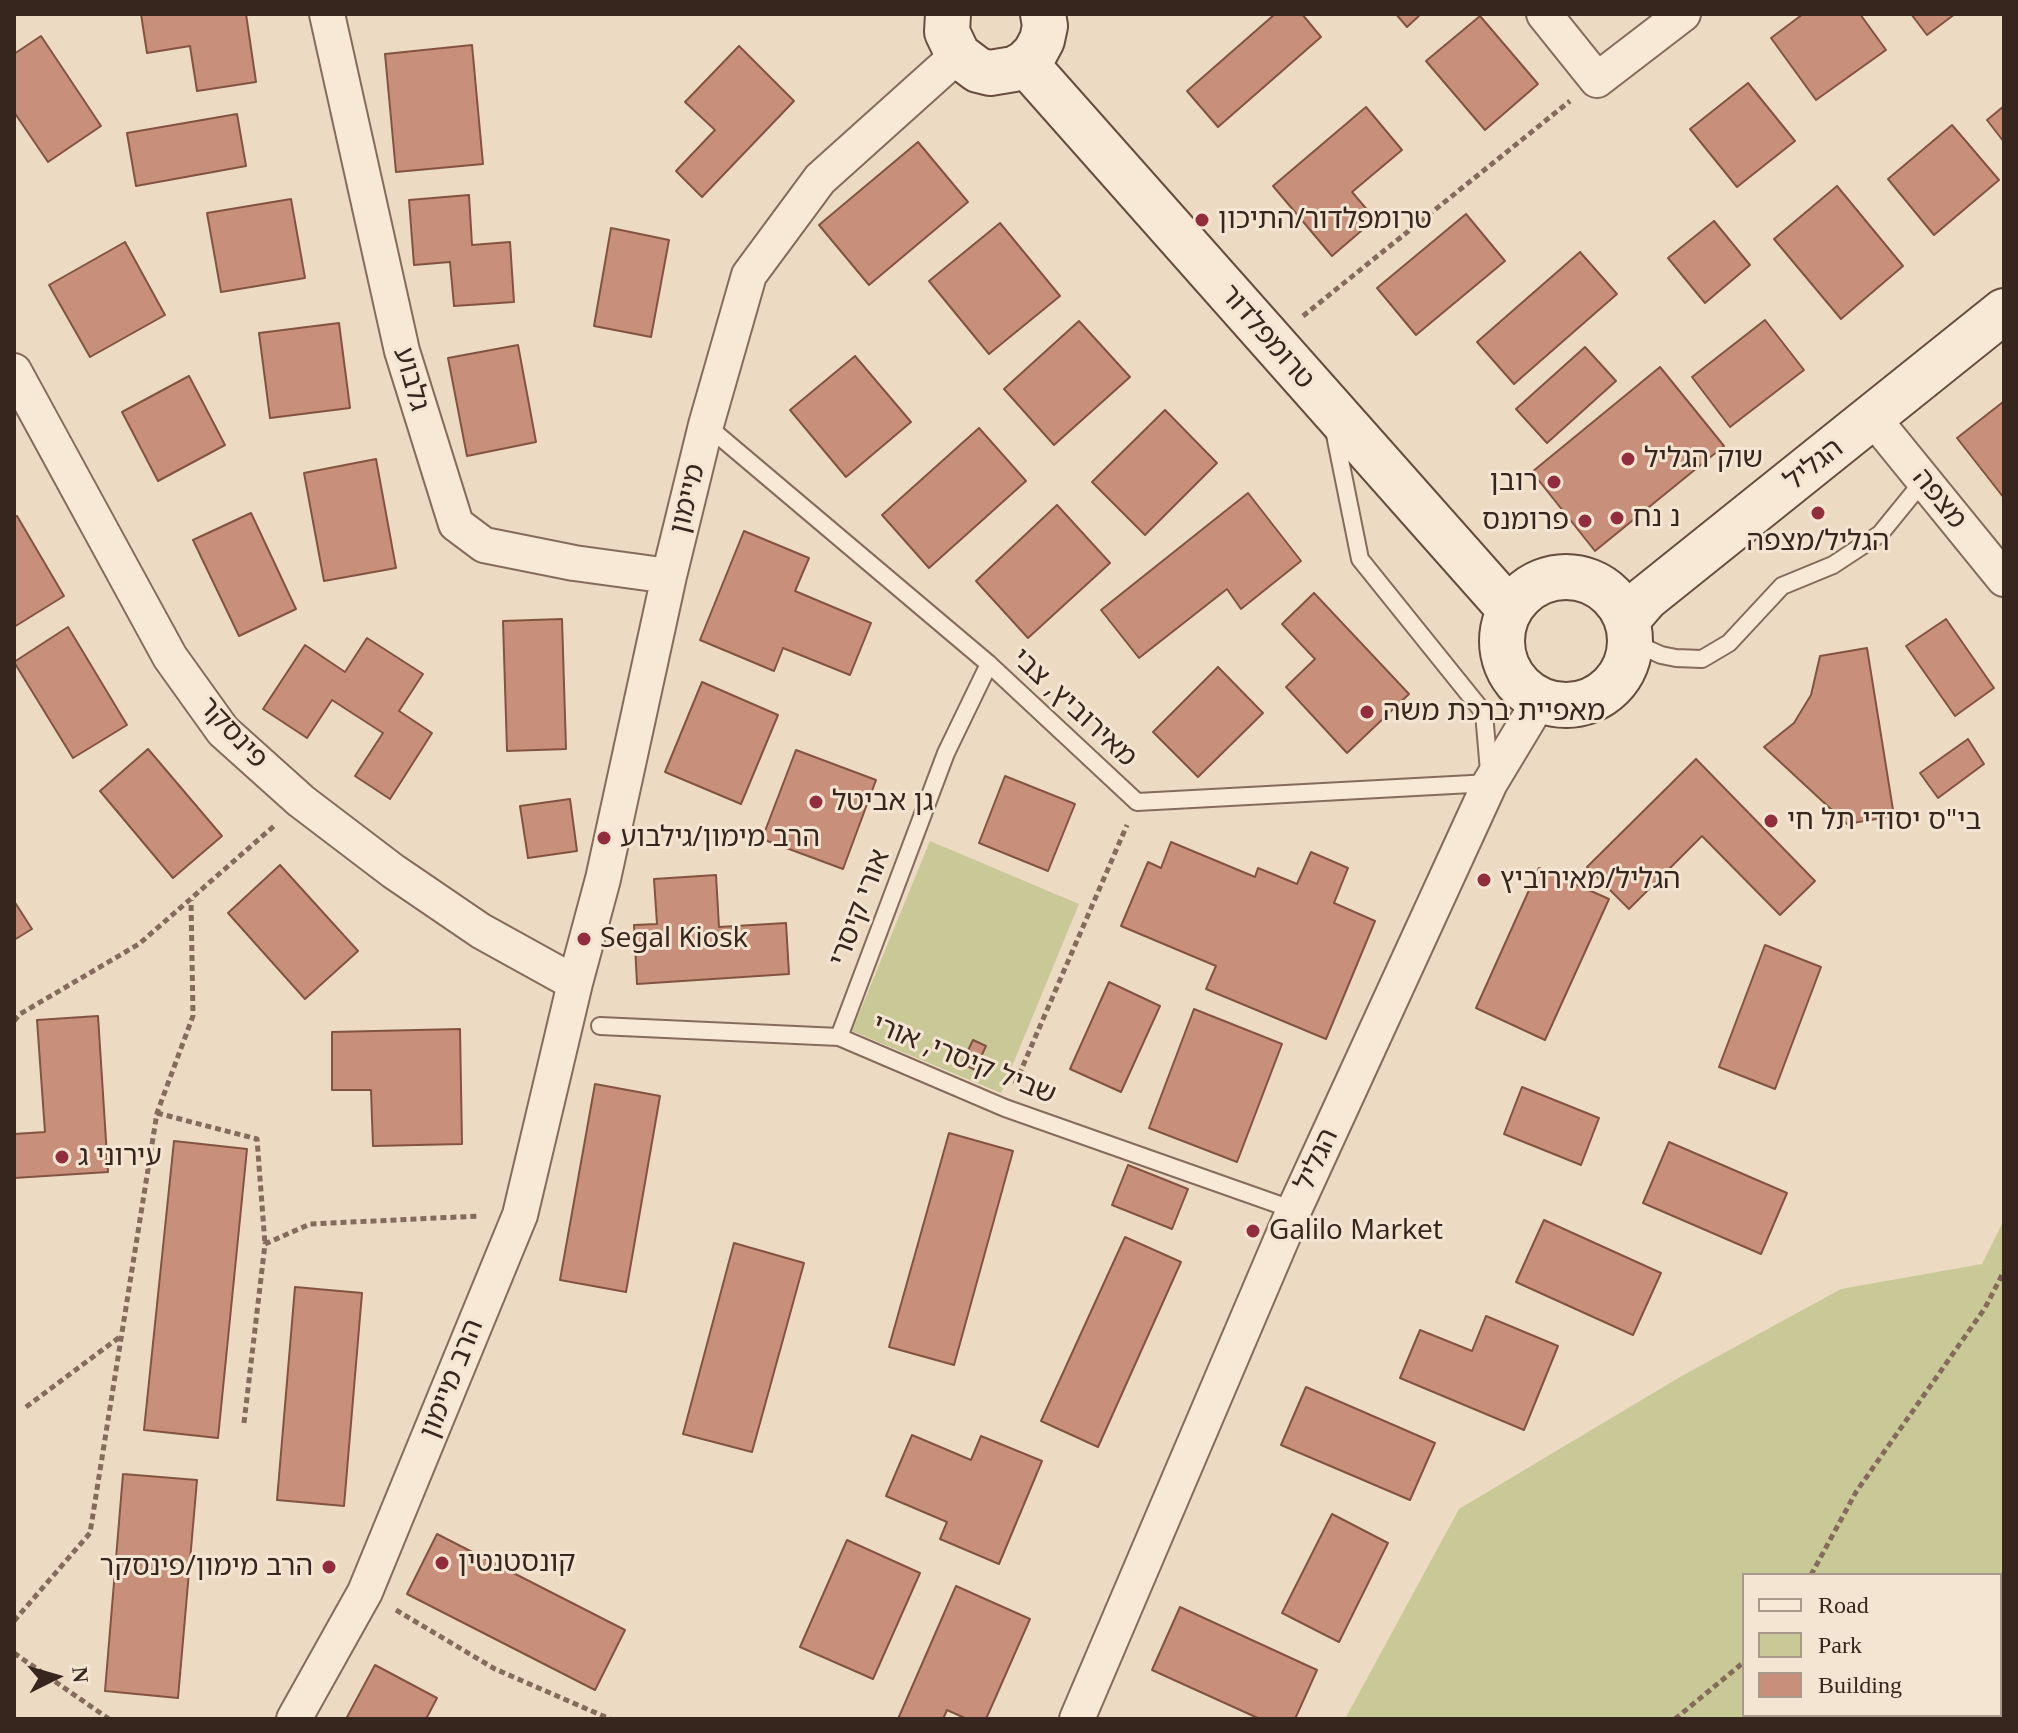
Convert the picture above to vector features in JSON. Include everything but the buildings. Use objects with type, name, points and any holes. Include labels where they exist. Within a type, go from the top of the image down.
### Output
[{"type":"street","name":"גלבוע","points":[[327,14],[402,351],[456,524],[484,545],[574,563],[669,576]]},
{"type":"street","points":[[953,34],[978,70],[1002,73],[1025,63],[1042,40],[1045,26],[1043,14]]},
{"type":"street","points":[[1544,14],[1597,80],[1683,14]]},
{"type":"street","name":"מיימון","points":[[566,1022],[603,879],[669,576],[706,425],[749,275],[820,179],[953,34]]},
{"type":"street","name":"טרומפלדור","points":[[1025,63],[1510,610]]},
{"type":"street","name":"הגליל","points":[[1629,631],[1646,598],[2004,311]]},
{"type":"street","name":"פינסקר","points":[[14,371],[170,657],[223,731],[301,801],[393,871],[481,931],[575,983]]},
{"type":"street","name":"מצפה","points":[[1873,418],[2004,579]]},
{"type":"street","points":[[1561,577],[1583,579],[1602,587],[1617,602],[1629,631],[1627,662],[1617,681],[1601,695],[1582,704],[1561,705],[1540,700],[1522,688],[1510,671],[1503,651],[1503,630],[1510,610],[1523,593],[1541,582],[1561,577]]},
{"type":"street","name":"הגליל","points":[[1077,1719],[1294,1210],[1490,783],[1540,700]]},
{"type":"street","name":"הרב מיימון","points":[[294,1719],[365,1592],[520,1215],[566,1022]]},
{"type":"lane","points":[[1329,409],[1360,559],[1484,713],[1490,783]]},
{"type":"lane","name":"מאירוביץ, צבי","points":[[706,425],[989,664],[1137,802],[1490,783]]},
{"type":"lane","points":[[1629,631],[1669,657],[1702,659],[1729,643],[1782,586],[1833,565],[1880,534],[1924,480]]},
{"type":"lane","name":"אורי קיסרי","points":[[839,1037],[946,753],[989,664]]},
{"type":"lane","name":"שביל קיסרי, אורי","points":[[600,1026],[839,1037],[1005,1108],[1294,1210]]},
{"type":"path","points":[[1271,341],[1597,80]]},
{"type":"path","points":[[1005,1108],[1137,802]]},
{"type":"path","points":[[14,1021],[20,1014],[139,944],[274,826]]},
{"type":"path","points":[[14,1621],[90,1533],[157,1113],[193,1016],[191,900]]},
{"type":"path","points":[[157,1113],[257,1139],[265,1244],[244,1423]]},
{"type":"path","points":[[265,1244],[310,1224],[493,1216]]},
{"type":"path","points":[[1812,1573],[1856,1492],[1985,1308],[2004,1271]]},
{"type":"path","points":[[26,1407],[122,1335]]},
{"type":"path","points":[[385,1603],[495,1669],[610,1719]]},
{"type":"path","points":[[14,1653],[109,1719]]},
{"type":"path","points":[[1675,1719],[1742,1664]]},
{"type":"green space","points":[[930,841],[1079,904],[1001,1093],[852,1031]]},
{"type":"green space","points":[[2004,1220],[2004,1719],[1345,1719],[1459,1509],[1680,1377],[1841,1289],[1982,1264]]},
{"type":"place","name":"טרומפלדור/התיכון","points":[[1202,220]]},
{"type":"place","name":"שוק הגליל","points":[[1628,459]]},
{"type":"place","name":"רובן","points":[[1554,482]]},
{"type":"place","name":"הגליל/מצפה","points":[[1818,513]]},
{"type":"place","name":"נ נח","points":[[1617,518]]},
{"type":"place","name":"פרומנס","points":[[1585,521]]},
{"type":"place","name":"מאפיית ברכת משה","points":[[1367,712]]},
{"type":"place","name":"גן אביטל","points":[[816,802]]},
{"type":"place","name":"בי\"ס יסודי תל חי","points":[[1771,821]]},
{"type":"place","name":"הרב מימון/גילבוע","points":[[604,838]]},
{"type":"place","name":"הגליל/מאירוביץ","points":[[1484,880]]},
{"type":"place","name":"Segal Kiosk","points":[[584,939]]},
{"type":"place","name":"עירוני ג","points":[[62,1157]]},
{"type":"place","name":"Galilo Market","points":[[1253,1231]]},
{"type":"place","name":"קונסטנטין","points":[[442,1563]]},
{"type":"place","name":"הרב מימון/פינסקר","points":[[329,1567]]}]
